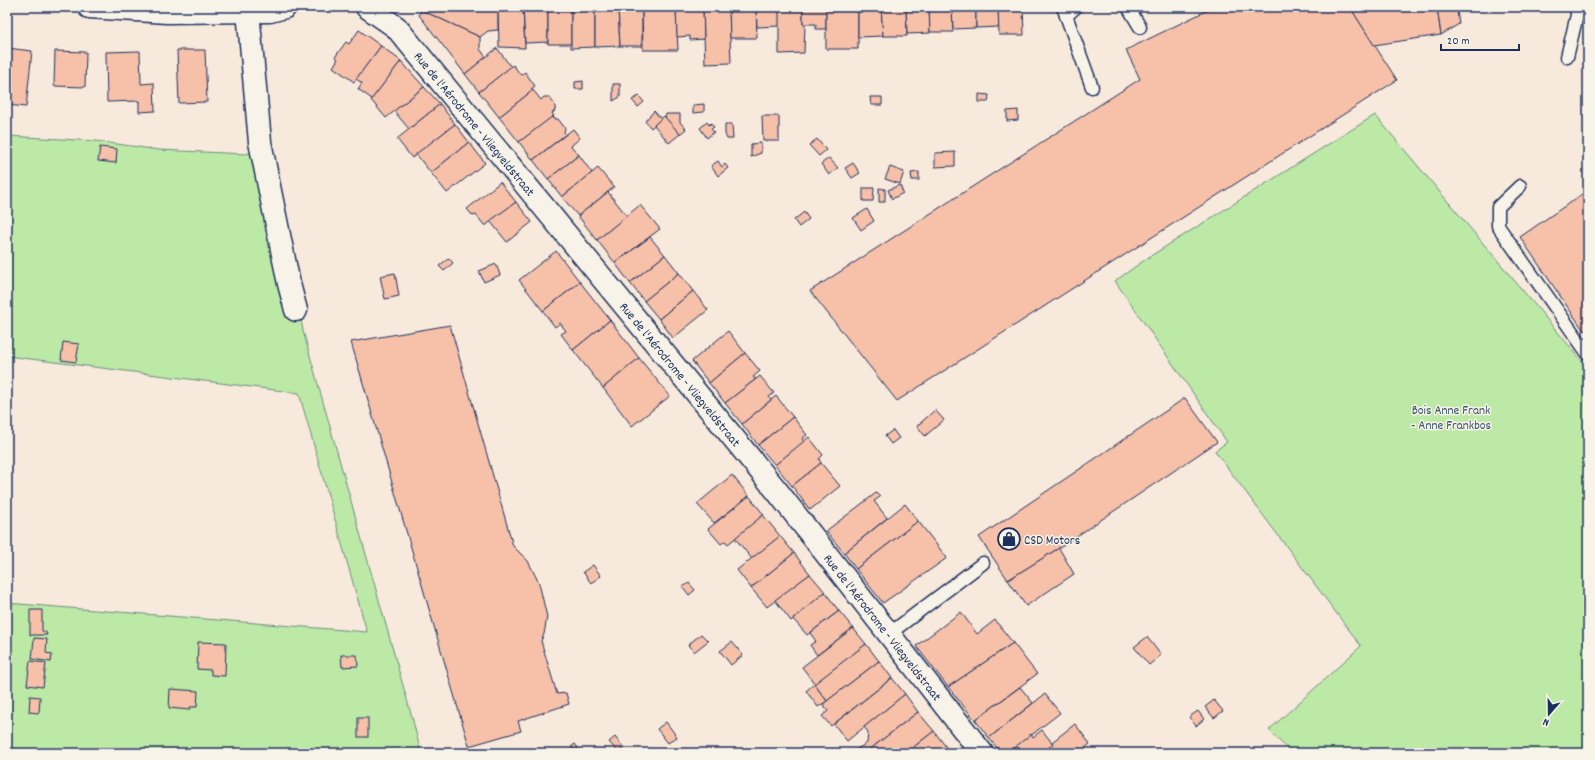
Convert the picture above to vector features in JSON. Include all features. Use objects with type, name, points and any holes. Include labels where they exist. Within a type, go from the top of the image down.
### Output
[{"type":"street","points":[[89,7],[166,12],[270,11],[284,7]]},
{"type":"street","name":"Rue de l'Aérodrome - Vliegveldstraat","points":[[367,7],[396,27],[777,492],[982,753]]},
{"type":"street","points":[[248,11],[260,142],[289,284],[296,310]]},
{"type":"lane","points":[[1076,7],[1064,11],[1092,87]]},
{"type":"lane","points":[[1128,7],[1140,27]]},
{"type":"lane","points":[[1567,57],[1577,15],[1576,7]]},
{"type":"lane","points":[[1520,186],[1498,207],[1498,226],[1588,354]]},
{"type":"lane","points":[[889,634],[983,563]]},
{"type":"green space","name":"Bois Anne Frank - Anne Frankbos","points":[[1375,115],[1588,368],[1588,753],[1291,753],[1269,730],[1361,646],[1215,451],[1227,442],[1115,281],[1149,257]]},
{"type":"green space","points":[[7,136],[96,141],[159,150],[246,154],[258,150],[296,289],[303,331],[421,753],[7,753],[7,603],[367,632],[299,393],[7,356]]},
{"type":"building","points":[[423,7],[498,7],[498,30],[488,31],[480,37],[421,10]]},
{"type":"building","points":[[498,7],[523,7],[525,48],[499,47]]},
{"type":"building","points":[[523,7],[548,7],[548,42],[525,43]]},
{"type":"building","points":[[548,7],[571,7],[571,44],[548,44]]},
{"type":"building","points":[[571,7],[595,7],[595,47],[571,48]]},
{"type":"building","points":[[595,7],[618,7],[620,46],[595,47]]},
{"type":"building","points":[[618,7],[642,7],[642,46],[620,46]]},
{"type":"building","points":[[642,7],[676,7],[678,50],[643,50]]},
{"type":"building","points":[[676,7],[703,7],[704,39],[690,40],[690,36],[677,37]]},
{"type":"building","points":[[703,7],[729,7],[731,63],[705,64]]},
{"type":"building","points":[[729,7],[756,7],[757,38],[730,38]]},
{"type":"building","points":[[756,7],[779,7],[780,26],[757,27]]},
{"type":"building","points":[[779,7],[803,7],[803,24],[805,24],[804,53],[779,54]]},
{"type":"building","points":[[803,7],[826,7],[826,29],[816,29],[816,24],[803,24]]},
{"type":"building","points":[[826,7],[856,7],[856,9],[858,9],[858,49],[826,49]]},
{"type":"building","points":[[856,7],[881,7],[883,36],[858,37],[858,9],[856,9]]},
{"type":"building","points":[[881,7],[906,7],[907,36],[883,36]]},
{"type":"building","points":[[906,7],[929,7],[930,33],[907,34]]},
{"type":"building","points":[[929,7],[952,7],[953,32],[930,32]]},
{"type":"building","points":[[952,7],[976,7],[976,28],[953,29]]},
{"type":"building","points":[[976,7],[998,7],[999,27],[976,28]]},
{"type":"building","points":[[998,7],[1023,7],[1024,35],[999,35]]},
{"type":"building","points":[[1214,7],[1350,7],[1397,80],[897,401],[810,291],[1140,79],[1126,50]]},
{"type":"building","points":[[1350,7],[1437,7],[1441,35],[1374,45]]},
{"type":"building","points":[[1437,7],[1484,7],[1457,11],[1459,24],[1441,35]]},
{"type":"building","points":[[421,10],[480,37],[480,49],[486,57],[465,74],[419,15]]},
{"type":"building","points":[[359,30],[381,46],[354,82],[333,67],[338,59],[335,57],[346,42],[349,44]]},
{"type":"building","points":[[381,46],[401,61],[372,99],[358,89],[362,83],[356,79]]},
{"type":"building","points":[[7,48],[32,51],[26,107],[7,105]]},
{"type":"building","points":[[497,48],[511,67],[479,92],[465,74]]},
{"type":"building","points":[[177,50],[205,50],[207,102],[179,103]]},
{"type":"building","points":[[55,51],[86,52],[85,87],[54,86]]},
{"type":"building","points":[[140,51],[141,84],[154,83],[155,111],[139,112],[139,101],[107,102],[106,52]]},
{"type":"building","points":[[401,61],[424,87],[386,118],[371,100]]},
{"type":"building","points":[[513,65],[521,75],[525,72],[535,86],[531,89],[533,90],[499,117],[479,92]]},
{"type":"building","points":[[583,81],[583,89],[575,89],[575,82]]},
{"type":"building","points":[[613,84],[620,84],[620,97],[613,101]]},
{"type":"building","points":[[424,87],[440,104],[409,129],[394,111]]},
{"type":"building","points":[[533,90],[541,100],[544,97],[549,97],[555,105],[555,111],[552,113],[554,116],[519,142],[499,117]]},
{"type":"building","points":[[979,94],[989,95],[988,102],[979,102]]},
{"type":"building","points":[[639,96],[644,102],[638,107],[632,100]]},
{"type":"building","points":[[870,97],[882,97],[882,105],[871,105]]},
{"type":"building","points":[[440,104],[455,124],[412,158],[397,139]]},
{"type":"building","points":[[704,104],[704,112],[693,113],[693,105]]},
{"type":"building","points":[[1018,110],[1018,120],[1007,121],[1007,111]]},
{"type":"building","points":[[654,111],[661,119],[651,128],[645,121]]},
{"type":"building","points":[[666,114],[680,114],[680,122],[686,129],[680,134],[665,118]]},
{"type":"building","points":[[553,116],[554,119],[558,119],[565,128],[564,132],[566,134],[533,160],[519,142]]},
{"type":"building","points":[[664,116],[680,134],[669,143],[654,125]]},
{"type":"building","points":[[762,116],[779,116],[779,141],[763,141]]},
{"type":"building","points":[[707,122],[709,125],[711,123],[714,127],[711,129],[714,132],[707,138],[700,128]]},
{"type":"building","points":[[455,124],[469,142],[431,173],[416,154]]},
{"type":"building","points":[[725,124],[732,124],[733,139],[727,139],[725,134]]},
{"type":"building","points":[[573,129],[580,138],[571,146],[579,155],[548,179],[533,160]]},
{"type":"building","points":[[817,139],[826,150],[819,156],[809,145]]},
{"type":"building","points":[[469,142],[485,163],[447,193],[431,173]]},
{"type":"building","points":[[761,143],[761,153],[751,157],[751,144]]},
{"type":"building","points":[[100,147],[117,149],[116,163],[98,161]]},
{"type":"building","points":[[955,152],[955,166],[935,167],[935,153]]},
{"type":"building","points":[[579,155],[592,173],[562,197],[548,179]]},
{"type":"building","points":[[829,158],[838,168],[829,175],[821,164]]},
{"type":"building","points":[[718,161],[722,167],[725,164],[728,168],[718,176],[711,166]]},
{"type":"building","points":[[853,163],[860,173],[852,178],[845,168]]},
{"type":"building","points":[[890,167],[904,172],[900,184],[885,179]]},
{"type":"building","points":[[598,168],[614,187],[578,216],[562,197]]},
{"type":"building","points":[[919,172],[919,180],[912,180],[911,173]]},
{"type":"building","points":[[500,182],[516,202],[485,226],[476,215],[473,216],[467,209]]},
{"type":"building","points":[[900,185],[903,193],[892,199],[888,190]]},
{"type":"building","points":[[863,188],[874,188],[873,201],[863,201]]},
{"type":"building","points":[[879,188],[885,189],[885,202],[879,202]]},
{"type":"building","points":[[1588,190],[1588,328],[1584,331],[1520,237]]},
{"type":"building","points":[[608,192],[627,216],[597,240],[578,216]]},
{"type":"building","points":[[516,202],[532,222],[507,242],[490,221]]},
{"type":"building","points":[[640,205],[660,229],[615,263],[597,240]]},
{"type":"building","points":[[867,209],[874,221],[861,230],[853,218]]},
{"type":"building","points":[[804,212],[809,219],[799,227],[794,220]]},
{"type":"building","points":[[650,237],[665,255],[630,283],[615,263]]},
{"type":"building","points":[[556,251],[580,282],[543,311],[519,280]]},
{"type":"building","points":[[665,255],[679,273],[644,301],[630,283]]},
{"type":"building","points":[[449,258],[453,263],[444,271],[439,266]]},
{"type":"building","points":[[496,264],[500,275],[484,282],[479,271]]},
{"type":"building","points":[[395,273],[399,296],[385,299],[380,276]]},
{"type":"building","points":[[679,273],[693,291],[659,319],[644,301]]},
{"type":"building","points":[[580,282],[610,320],[573,350],[561,334],[566,331],[560,323],[555,327],[543,311]]},
{"type":"building","points":[[693,291],[708,310],[673,338],[659,319]]},
{"type":"building","points":[[610,320],[639,358],[603,388],[573,350]]},
{"type":"building","points":[[450,325],[513,546],[528,561],[539,583],[547,617],[544,634],[541,641],[557,694],[566,693],[569,704],[518,721],[521,731],[469,746],[351,342]]},
{"type":"building","points":[[728,331],[745,353],[709,383],[692,361]]},
{"type":"building","points":[[63,342],[79,344],[76,362],[61,360]]},
{"type":"building","points":[[745,353],[760,371],[753,377],[756,379],[725,403],[709,383]]},
{"type":"building","points":[[639,358],[670,396],[632,426],[603,388]]},
{"type":"building","points":[[760,376],[774,393],[769,397],[771,400],[742,424],[725,403]]},
{"type":"building","points":[[776,396],[793,417],[758,445],[742,424]]},
{"type":"building","points":[[1185,398],[1217,442],[1059,548],[1008,580],[979,537]]},
{"type":"building","points":[[935,410],[944,420],[925,436],[917,426]]},
{"type":"building","points":[[793,417],[807,435],[802,439],[804,442],[775,465],[758,445]]},
{"type":"building","points":[[893,430],[899,438],[891,444],[885,436]]},
{"type":"building","points":[[809,437],[823,455],[819,459],[821,463],[792,486],[775,465]]},
{"type":"building","points":[[821,463],[840,486],[810,510],[792,486]]},
{"type":"building","points":[[732,475],[749,496],[714,523],[697,504]]},
{"type":"building","points":[[876,493],[880,497],[874,501],[887,518],[844,553],[826,531]]},
{"type":"building","points":[[749,496],[764,515],[728,544],[725,541],[721,544],[708,529]]},
{"type":"building","points":[[905,504],[918,521],[856,569],[844,553]]},
{"type":"building","points":[[763,515],[780,536],[752,559],[735,538]]},
{"type":"building","points":[[918,521],[947,558],[883,603],[856,569]]},
{"type":"building","points":[[780,536],[794,553],[751,588],[737,570]]},
{"type":"building","points":[[1059,548],[1074,574],[1026,606],[1008,580]]},
{"type":"building","points":[[794,553],[810,574],[767,607],[751,588]]},
{"type":"building","points":[[593,565],[601,576],[591,583],[583,572]]},
{"type":"building","points":[[810,574],[825,592],[791,621],[775,600]]},
{"type":"building","points":[[689,583],[695,590],[689,595],[683,587]]},
{"type":"building","points":[[825,592],[839,611],[807,635],[793,619]]},
{"type":"building","points":[[30,610],[42,610],[42,631],[46,632],[47,635],[30,635]]},
{"type":"building","points":[[839,611],[853,628],[817,655],[810,645],[816,641],[810,633]]},
{"type":"building","points":[[961,612],[977,634],[995,620],[1013,643],[948,687],[916,646]]},
{"type":"building","points":[[853,628],[866,644],[815,684],[802,667]]},
{"type":"building","points":[[701,634],[708,641],[694,652],[688,645]]},
{"type":"building","points":[[1147,637],[1161,655],[1149,665],[1134,647]]},
{"type":"building","points":[[34,638],[47,639],[46,653],[52,654],[51,662],[32,659]]},
{"type":"building","points":[[198,642],[226,643],[225,676],[211,675],[211,670],[197,669]]},
{"type":"building","points":[[732,642],[743,655],[731,665],[720,651]]},
{"type":"building","points":[[1013,643],[1037,674],[975,720],[948,687]]},
{"type":"building","points":[[866,644],[879,661],[827,701],[814,684]]},
{"type":"building","points":[[341,655],[357,655],[358,666],[342,667]]},
{"type":"building","points":[[30,661],[46,663],[43,687],[27,685]]},
{"type":"building","points":[[879,661],[892,678],[831,726],[822,716],[828,711],[823,704]]},
{"type":"building","points":[[892,678],[905,694],[847,741],[834,724]]},
{"type":"building","points":[[814,684],[827,701],[818,707],[806,691]]},
{"type":"building","points":[[1020,687],[1033,703],[989,738],[975,720]]},
{"type":"building","points":[[170,689],[198,691],[197,707],[190,707],[189,710],[169,708]]},
{"type":"building","points":[[905,694],[918,712],[865,753],[855,753],[854,751],[867,743],[868,732],[864,727]]},
{"type":"building","points":[[1045,694],[1060,713],[1008,753],[1001,753],[989,738]]},
{"type":"building","points":[[30,696],[40,697],[39,713],[29,712]]},
{"type":"building","points":[[1214,700],[1223,711],[1214,718],[1205,707]]},
{"type":"building","points":[[1198,711],[1204,719],[1196,726],[1189,717]]},
{"type":"building","points":[[918,712],[934,731],[906,753],[865,753]]},
{"type":"building","points":[[358,718],[368,718],[368,737],[358,737]]},
{"type":"building","points":[[666,722],[677,737],[668,743],[657,729]]},
{"type":"building","points":[[1075,724],[1090,744],[1079,753],[1042,753],[1053,744],[1052,742]]},
{"type":"building","points":[[1042,730],[1053,744],[1042,753],[1008,753],[1031,734],[1033,737]]},
{"type":"building","points":[[934,731],[949,751],[947,753],[906,753]]},
{"type":"building","points":[[615,737],[624,748],[618,752],[609,742]]},
{"type":"building","points":[[575,744],[578,748],[575,751],[571,747]]},
{"type":"place","name":"CSD Motors","points":[[1009,539]]}]
